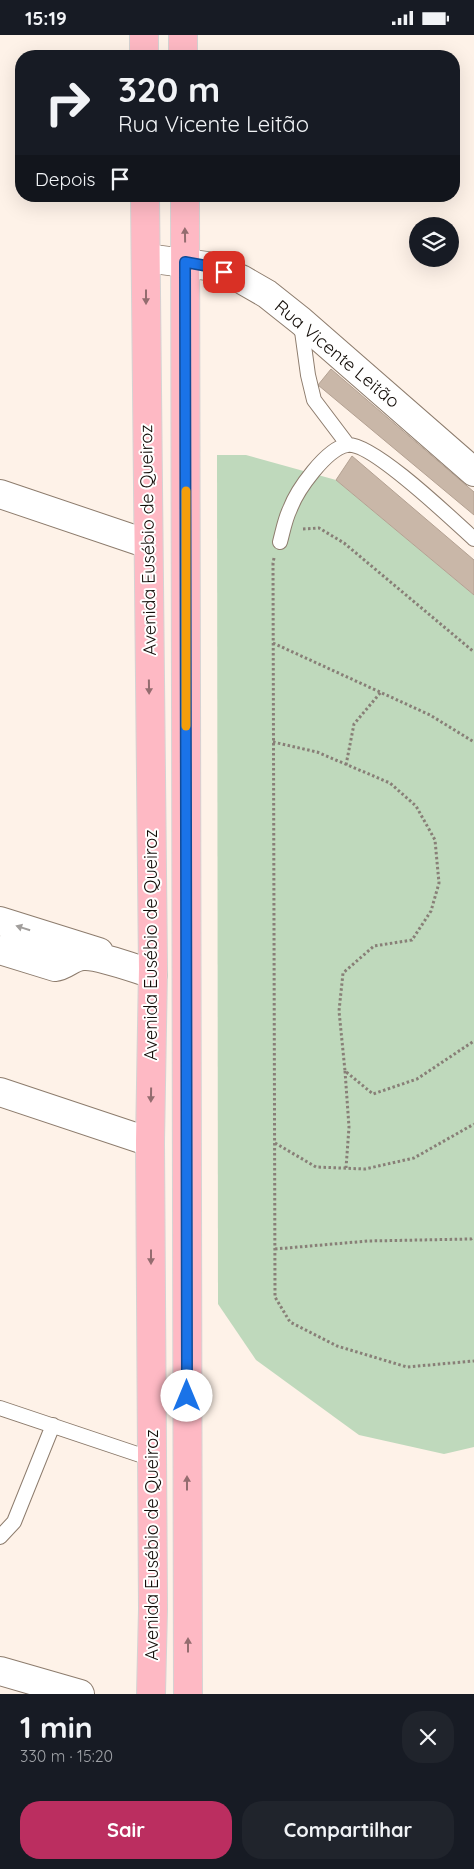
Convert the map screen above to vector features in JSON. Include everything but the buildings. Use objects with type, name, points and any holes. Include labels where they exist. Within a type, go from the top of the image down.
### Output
[{"type":"main road","points":[[144,35],[144,50]]},
{"type":"main road","points":[[183,35],[183,50]]},
{"type":"main road","name":"Avenida Eusébio de Queiroz","points":[[145,202],[153,971],[150,1141],[153,1609],[151,1694]]},
{"type":"main road","name":"Avenida Eusébio de Queiroz","points":[[185,202],[188,1694]]},
{"type":"street","name":"Rua Vicente Leitão","points":[[146,258],[207,266],[241,279],[266,294],[301,321],[474,472]]},
{"type":"street","points":[[0,494],[148,544]]},
{"type":"street","points":[[0,921],[153,971]]},
{"type":"street","points":[[55,967],[59,940]]},
{"type":"street","points":[[0,950],[55,967],[61,966],[73,958],[85,955],[153,971]]},
{"type":"street","points":[[0,1092],[150,1141]]},
{"type":"street","points":[[0,1671],[80,1694]]},
{"type":"lane","points":[[301,321],[308,375],[314,400],[348,445]]},
{"type":"lane","points":[[280,541],[290,507],[313,471],[335,450],[348,445],[360,447],[379,458],[474,539]]},
{"type":"lane","points":[[0,1407],[152,1459]]},
{"type":"lane","points":[[0,1537],[14,1522],[52,1425]]},
{"type":"path","points":[[474,651],[344,543],[319,528],[297,530],[280,541],[273,563],[275,1297],[290,1322],[337,1346],[407,1367],[474,1361]]},
{"type":"path","points":[[273,643],[430,715],[474,742]]},
{"type":"path","points":[[346,765],[354,724],[381,692]]},
{"type":"path","points":[[273,742],[316,752],[390,783],[416,806],[435,840],[439,883],[431,911],[412,940],[374,946],[343,973],[339,1011],[349,1127],[346,1168]]},
{"type":"path","points":[[345,1071],[373,1094],[417,1079],[474,1041]]},
{"type":"path","points":[[274,1142],[316,1167],[365,1169],[414,1157],[474,1124]]},
{"type":"path","points":[[275,1249],[368,1241],[471,1239],[474,1237]]},
{"type":"green space","points":[[217,455],[246,455],[336,480],[474,595],[474,1447],[444,1454],[359,1435],[256,1360],[218,1304]]},
{"type":"slow traffic","points":[[186,491],[186,726]]},
{"type":"route","points":[[187,1396],[185,262],[207,266],[224,272]]}]
